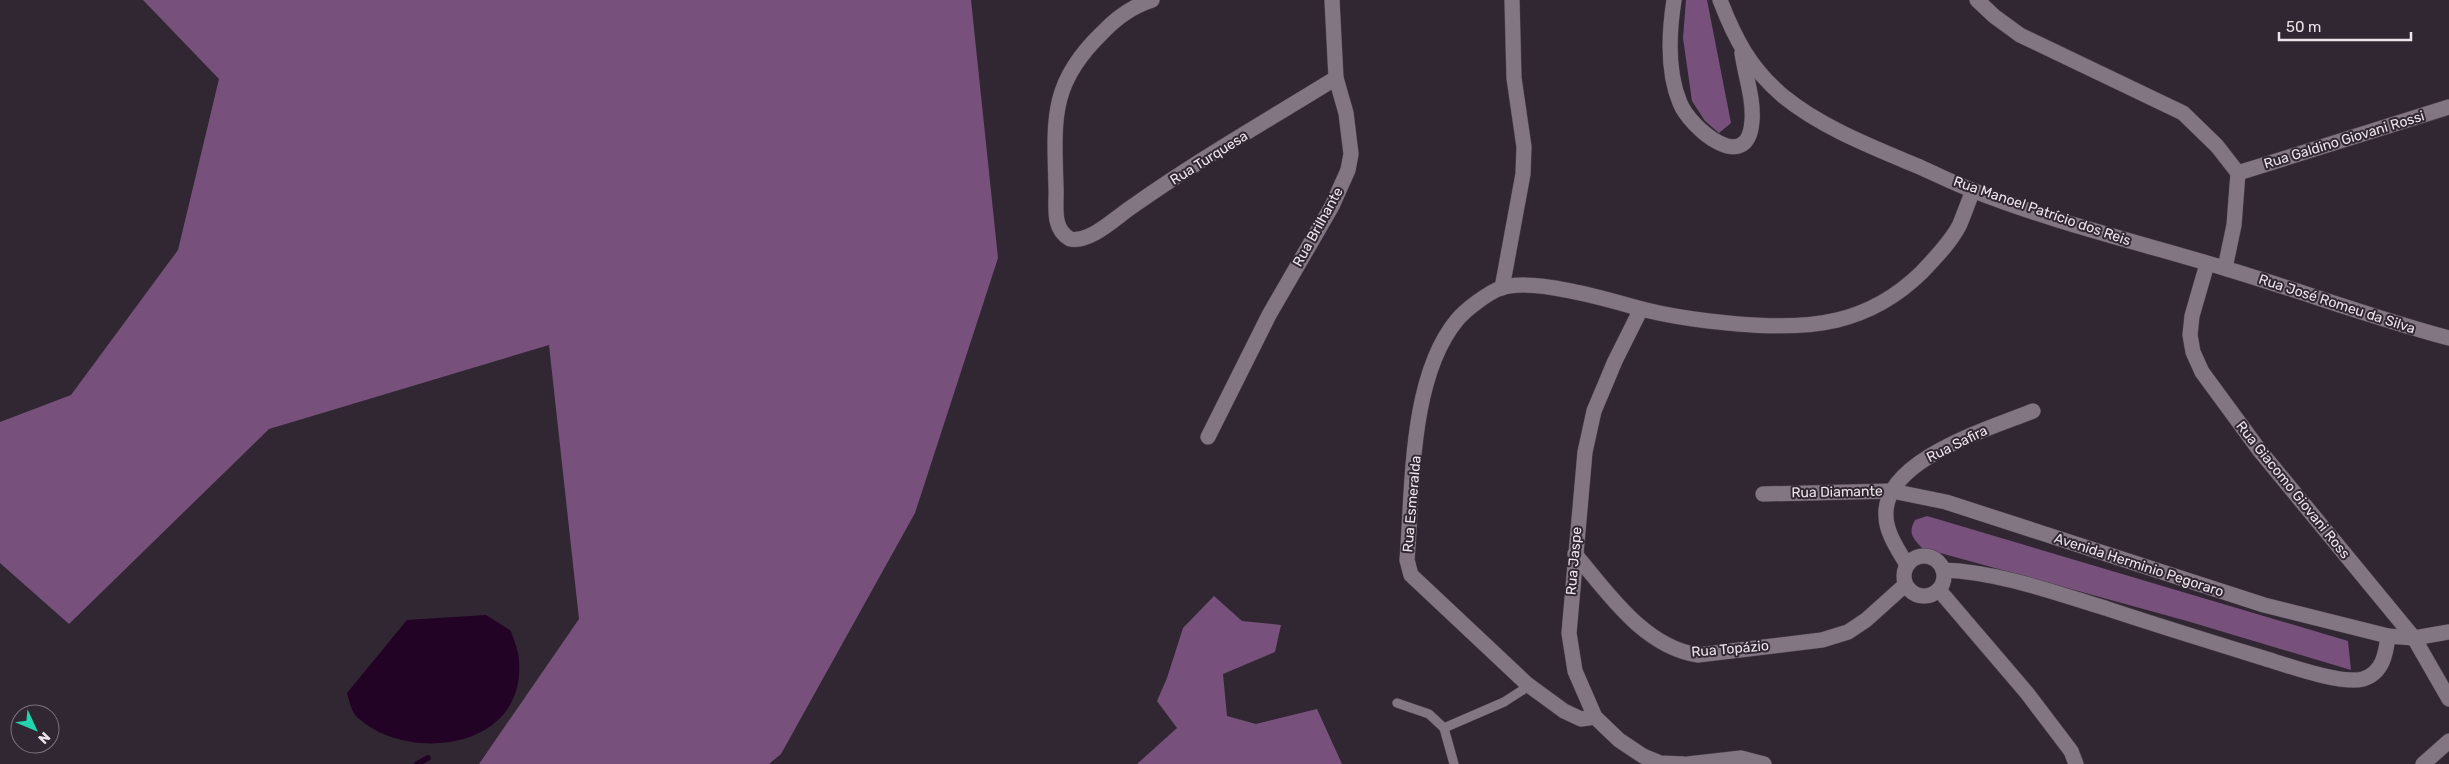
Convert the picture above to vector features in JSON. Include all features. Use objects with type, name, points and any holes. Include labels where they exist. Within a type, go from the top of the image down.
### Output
[{"type":"street","name":"Rua Turquesa","points":[[1152,0],[1142,3],[1114,20],[1089,45],[1068,74],[1058,104],[1054,138],[1055,210],[1060,230],[1066,236],[1076,240],[1083,239],[1336,78]]},
{"type":"street","name":"Rua Brilhante","points":[[1208,437],[1269,314],[1332,206],[1348,170],[1351,154],[1346,113],[1336,78],[1332,0]]},
{"type":"street","points":[[1512,0],[1514,78],[1524,147],[1523,174],[1502,288],[1531,286],[1564,290],[1686,320],[1766,326],[1824,324],[1863,312],[1886,301],[1909,284],[1936,257],[1958,227],[1973,191]]},
{"type":"street","points":[[1674,0],[1670,21],[1671,54],[1675,87],[1680,103],[1685,113],[1699,128],[1716,142],[1730,148],[1743,144],[1750,134],[1752,122],[1749,89],[1741,49]]},
{"type":"street","name":"Rua Manoel Patrício dos Reis","points":[[1720,0],[1741,49],[1758,71],[1784,96],[1825,124],[1873,148],[1973,191],[2088,229],[2225,268]]},
{"type":"street","points":[[1977,0],[1994,16],[2020,35],[2183,113],[2217,146],[2238,173],[2234,225],[2225,268]]},
{"type":"street","name":"Rua Galdino Giovani Rossi","points":[[2238,173],[2449,107]]},
{"type":"street","name":"Rua Giacomo Giovani Ross","points":[[2207,264],[2192,316],[2190,335],[2193,352],[2202,372],[2260,451],[2414,638],[2449,699]]},
{"type":"street","name":"Rua José Romeu da Silva","points":[[2225,268],[2379,319],[2449,338]]},
{"type":"street","name":"Rua Esmeralda","points":[[1502,288],[1474,304],[1458,318],[1436,354],[1424,387],[1416,453],[1407,560],[1411,575],[1529,686],[1564,711],[1581,719],[1595,717]]},
{"type":"street","name":"Rua Jaspe","points":[[1642,309],[1615,361],[1594,410],[1585,452],[1569,633],[1575,671],[1595,717],[1619,740],[1643,756],[1660,763],[1684,764]]},
{"type":"street","name":"Rua Safira","points":[[1892,491],[1909,470],[1936,453],[1966,438],[2032,411]]},
{"type":"street","name":"Avenida Herminio Pegoraro","points":[[1892,491],[1946,502],[2264,605],[2388,636],[2414,638],[2449,632]]},
{"type":"street","name":"Rua Diamante","points":[[1763,494],[1892,491],[1886,517],[1894,544],[1907,565]]},
{"type":"street","name":"Rua Topázio","points":[[1575,554],[1622,608],[1659,642],[1682,652],[1698,654],[1822,640],[1848,632],[1866,620],[1905,585]]},
{"type":"street","points":[[1923,556],[1936,560],[1943,570],[1942,584],[1938,590],[1927,596],[1914,594],[1905,585],[1904,571],[1907,565],[1917,557],[1923,556]]},
{"type":"street","points":[[1943,570],[1995,577],[2059,594],[2272,660],[2346,680],[2364,678],[2376,671],[2386,654],[2388,636]]},
{"type":"street","points":[[1938,590],[2027,693],[2071,751],[2076,764]]},
{"type":"street","points":[[2423,764],[2449,741]]},
{"type":"street","points":[[1688,764],[1741,758],[1764,764]]},
{"type":"lane","points":[[1444,728],[1504,702],[1529,686]]},
{"type":"lane","points":[[1397,703],[1429,714],[1444,728],[1454,764]]},
{"type":"shaded area","points":[[143,0],[971,0],[998,258],[915,513],[781,754],[769,764],[479,764],[579,619],[549,345],[269,429],[69,624],[0,563],[0,422],[71,395],[178,250],[219,79]]},
{"type":"shaded area","points":[[1686,0],[1707,0],[1731,123],[1719,133],[1705,121],[1692,101],[1683,38]]},
{"type":"shaded area","points":[[1927,516],[2348,641],[2351,670],[2187,621],[1922,548],[1912,535],[1912,528],[1915,520]]},
{"type":"shaded area","points":[[1214,596],[1242,621],[1281,625],[1275,652],[1223,674],[1227,716],[1256,724],[1317,709],[1342,764],[1137,764],[1177,728],[1157,701],[1167,678],[1183,628]]},
{"type":"shaded area","points":[[486,615],[511,631],[519,661],[516,691],[503,715],[483,731],[458,741],[430,743],[402,740],[376,730],[355,715],[347,693],[407,620]]},
{"type":"waterway","points":[[417,764],[428,758]]}]
